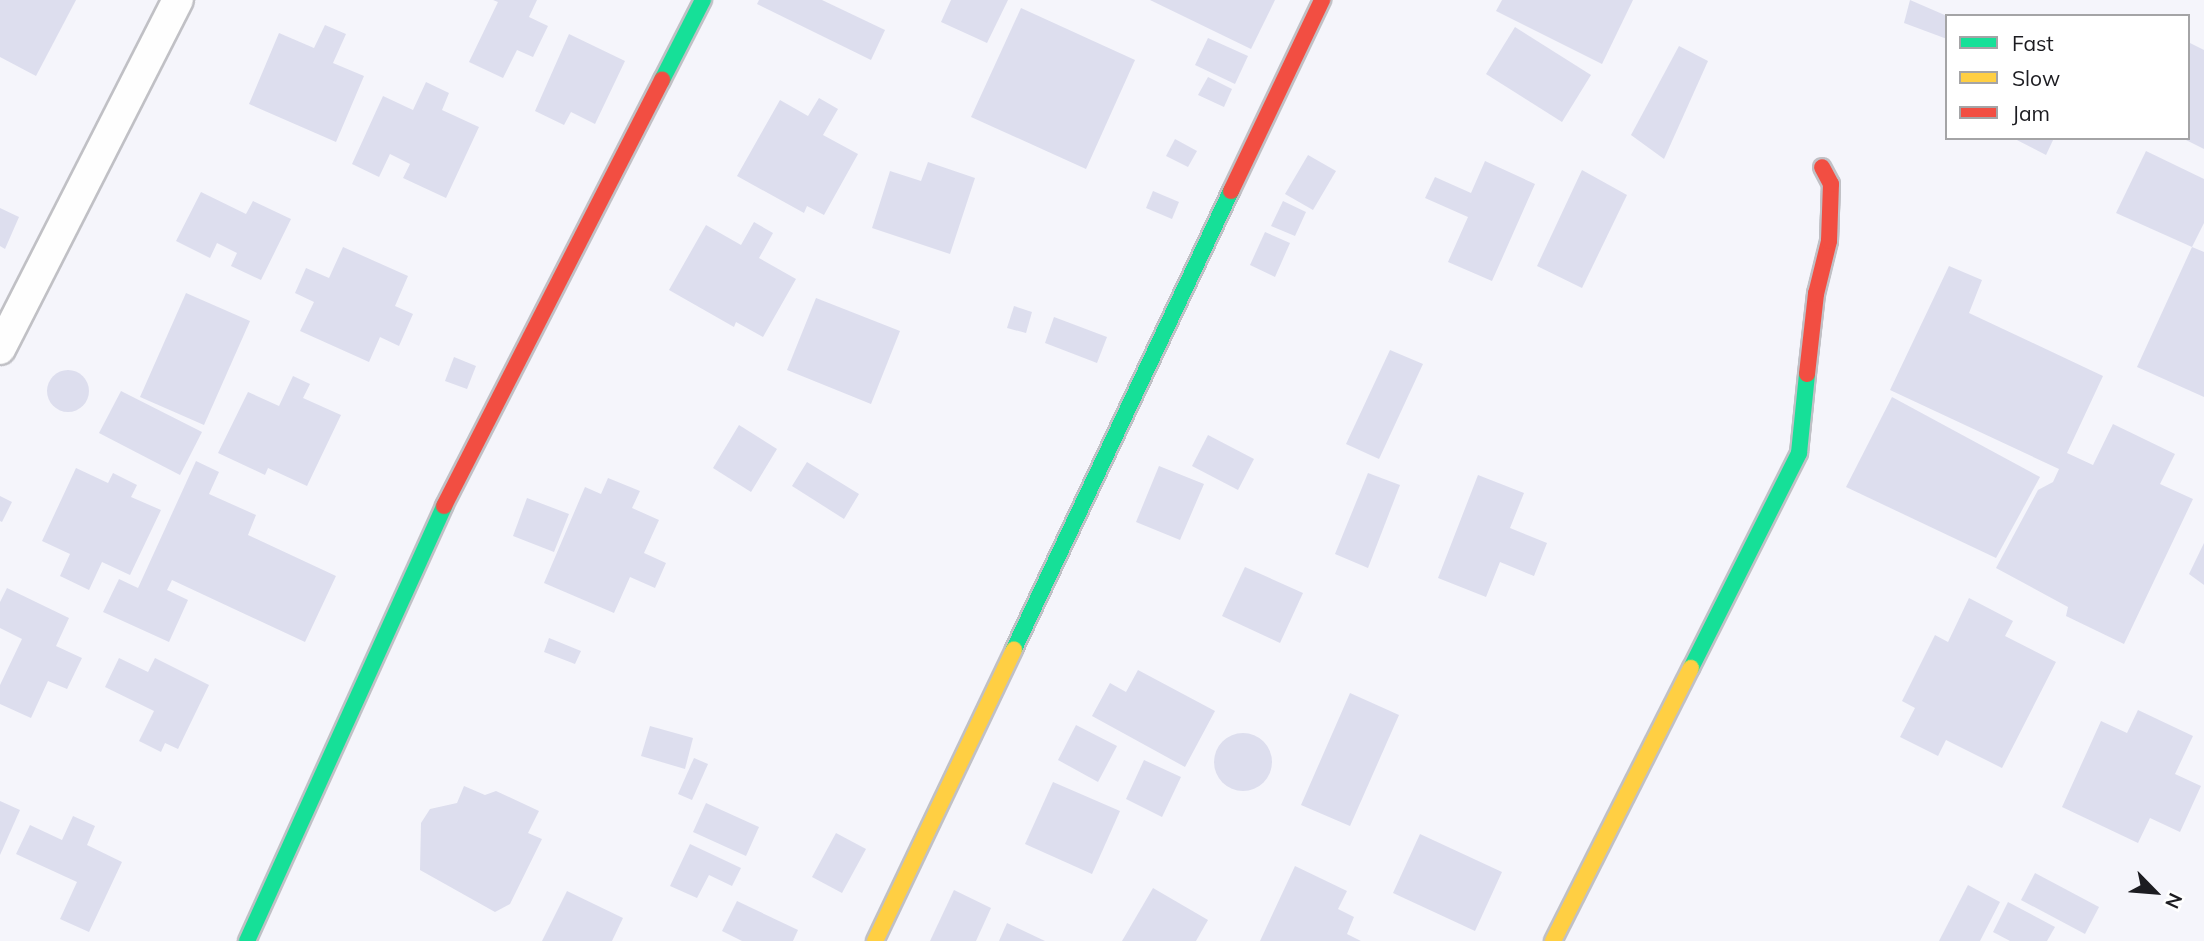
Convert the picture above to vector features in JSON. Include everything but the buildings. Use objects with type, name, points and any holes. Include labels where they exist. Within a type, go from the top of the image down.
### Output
[{"type":"street","points":[[0,349],[178,0]]},
{"type":"street","points":[[247,941],[454,483],[703,0]]},
{"type":"street","points":[[875,941],[1322,0]]},
{"type":"street","points":[[1553,941],[1800,453],[1816,294],[1829,241],[1831,184],[1822,167]]},
{"type":"traffic: fast","points":[[662,80],[703,0]]},
{"type":"traffic: fast","points":[[1014,649],[1231,191]]},
{"type":"traffic: fast","points":[[1691,668],[1799,453],[1807,374]]},
{"type":"traffic: fast","points":[[247,941],[444,506]]},
{"type":"traffic: slow","points":[[875,941],[1014,649]]},
{"type":"traffic: slow","points":[[1553,941],[1691,668]]},
{"type":"traffic: jam","points":[[1231,191],[1322,0]]},
{"type":"traffic: jam","points":[[444,506],[662,80]]},
{"type":"traffic: jam","points":[[1807,374],[1816,294],[1829,241],[1831,184],[1822,167]]}]
